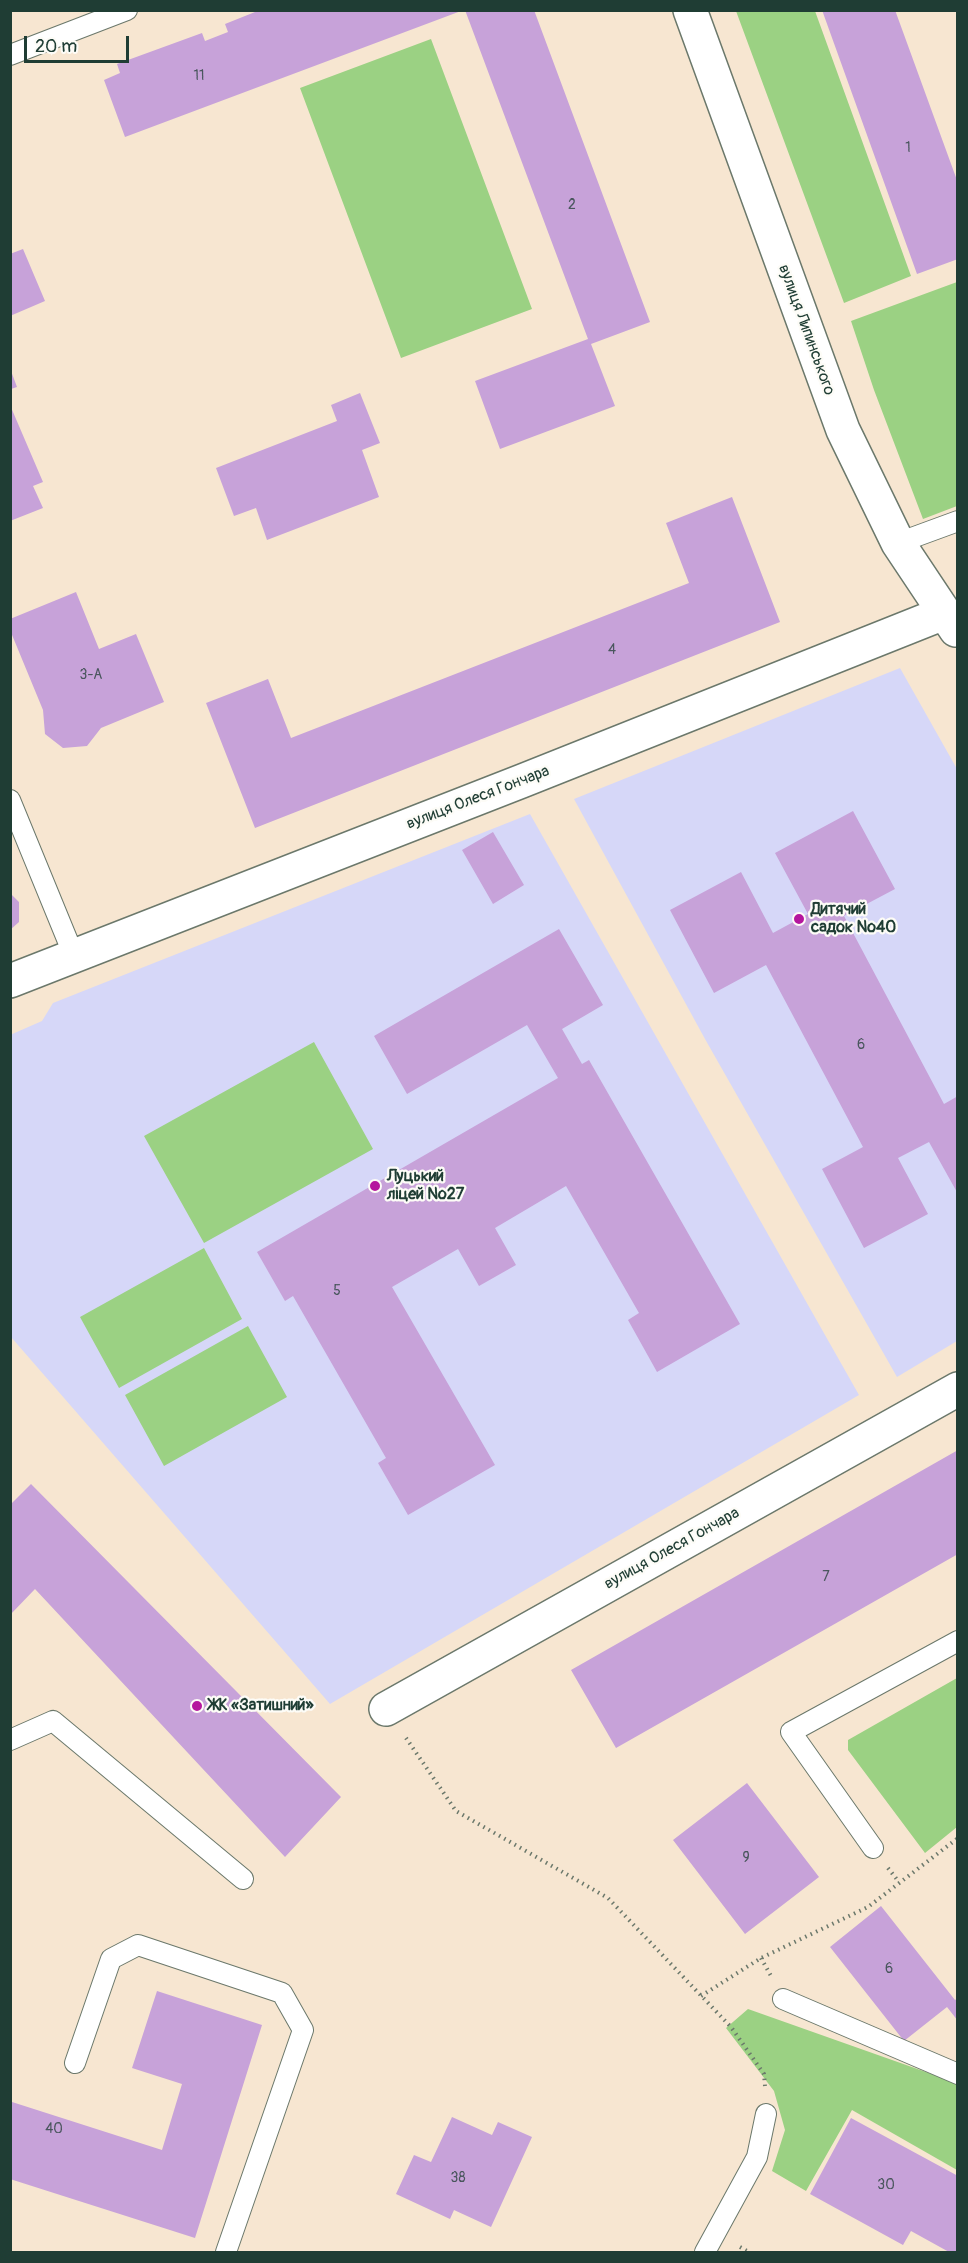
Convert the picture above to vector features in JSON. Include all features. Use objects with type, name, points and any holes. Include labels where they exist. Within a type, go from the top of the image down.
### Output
[{"type":"street","name":"вулиця Липинського","points":[[690,10],[843,430],[898,543],[951,623]]},
{"type":"street","name":"вулиця Олеся Гончара","points":[[10,981],[522,782],[951,623]]},
{"type":"street","name":"вулиця Олеся Гончара","points":[[386,1710],[957,1389]]},
{"type":"lane","points":[[10,55],[127,10]]},
{"type":"lane","points":[[898,543],[957,521]]},
{"type":"lane","points":[[10,800],[74,956]]},
{"type":"lane","points":[[873,1848],[791,1732],[957,1641]]},
{"type":"lane","points":[[10,1740],[53,1721],[243,1879]]},
{"type":"lane","points":[[75,2063],[111,1959],[138,1945],[282,1993],[303,2030],[226,2253]]},
{"type":"lane","points":[[783,1998],[957,2074]]},
{"type":"lane","points":[[705,2253],[757,2157],[766,2114]]},
{"type":"path","points":[[386,1710],[456,1811],[608,1898],[701,1996],[730,2027],[764,2074],[766,2114]]},
{"type":"path","points":[[701,1996],[761,1958],[868,1906],[957,1838]]},
{"type":"shaded area","name":"Дитячий садок №40","points":[[900,668],[957,769],[957,1341],[897,1377],[705,1039],[574,799]]},
{"type":"shaded area","name":"Луцький ліцей №27","points":[[530,814],[859,1395],[330,1704],[11,1337],[10,1035],[42,1021],[53,1003]]},
{"type":"green space","points":[[736,11],[815,11],[911,276],[844,303]]},
{"type":"green space","points":[[431,39],[532,309],[401,358],[300,88]]},
{"type":"green space","points":[[957,282],[957,506],[923,519],[874,390],[851,321]]},
{"type":"green space","points":[[314,1042],[373,1149],[204,1243],[144,1136]]},
{"type":"green space","points":[[204,1248],[242,1319],[119,1388],[80,1317]]},
{"type":"green space","points":[[248,1326],[287,1397],[164,1466],[125,1395]]},
{"type":"green space","points":[[957,1678],[957,1827],[925,1853],[848,1750],[848,1740]]},
{"type":"green space","points":[[748,2009],[957,2083],[957,2170],[852,2110],[806,2191],[772,2171],[785,2130],[774,2091],[726,2028]]},
{"type":"building","points":[[260,10],[461,11],[125,137],[104,80],[120,73],[117,64],[202,33],[205,41],[228,32],[225,24]]},
{"type":"building","points":[[465,10],[534,10],[650,322],[591,344],[615,406],[500,449],[475,381],[588,339]]},
{"type":"building","points":[[822,10],[895,10],[958,183],[958,259],[917,274]]},
{"type":"building","points":[[23,249],[45,301],[10,316],[10,254]]},
{"type":"building","points":[[11,371],[17,387],[11,389]]},
{"type":"building","points":[[360,393],[380,443],[362,450],[379,497],[267,540],[256,508],[234,516],[216,468],[337,421],[331,405]]},
{"type":"building","points":[[10,405],[43,482],[33,486],[43,508],[10,521]]},
{"type":"building","points":[[732,497],[780,622],[255,828],[206,703],[268,679],[291,738],[689,583],[666,523]]},
{"type":"building","points":[[76,592],[99,649],[136,634],[164,702],[101,728],[87,746],[63,748],[45,734],[43,710],[10,630],[10,619]]},
{"type":"building","points":[[853,811],[895,889],[844,916],[944,1104],[958,1096],[958,1194],[929,1142],[898,1158],[928,1214],[864,1248],[822,1169],[863,1147],[766,965],[714,993],[670,910],[741,872],[773,933],[808,914],[775,853]]},
{"type":"building","points":[[493,832],[524,885],[493,904],[462,850]]},
{"type":"building","points":[[10,893],[19,902],[19,922],[10,930]]},
{"type":"building","points":[[559,929],[603,1005],[562,1029],[582,1064],[589,1060],[740,1324],[657,1372],[628,1320],[639,1313],[566,1186],[495,1228],[516,1265],[479,1286],[458,1249],[392,1287],[495,1465],[408,1515],[378,1463],[386,1458],[293,1296],[285,1301],[257,1252],[558,1078],[527,1025],[407,1094],[374,1036]]},
{"type":"building","points":[[958,1450],[958,1554],[616,1748],[571,1670]]},
{"type":"building","name":"ЖК «Затишний»","points":[[31,1484],[341,1797],[285,1857],[35,1589],[10,1615],[10,1505]]},
{"type":"building","points":[[747,1783],[819,1877],[745,1934],[673,1840]]},
{"type":"building","points":[[881,1906],[955,2000],[958,1998],[958,2021],[947,2007],[904,2041],[830,1947]]},
{"type":"building","points":[[157,1991],[262,2025],[195,2238],[10,2179],[10,2108],[12,2102],[162,2150],[182,2084],[132,2068]]},
{"type":"building","points":[[452,2117],[492,2135],[498,2122],[532,2137],[491,2227],[454,2210],[450,2219],[396,2194],[414,2155],[431,2162]]},
{"type":"building","points":[[851,2118],[958,2176],[958,2252],[949,2252],[911,2231],[903,2245],[810,2194]]},
{"type":"place","name":"Дитячий садок №40","points":[[799,919]]},
{"type":"place","name":"Луцький ліцей №27","points":[[375,1186]]},
{"type":"place","name":"ЖК «Затишний»","points":[[197,1706]]}]
